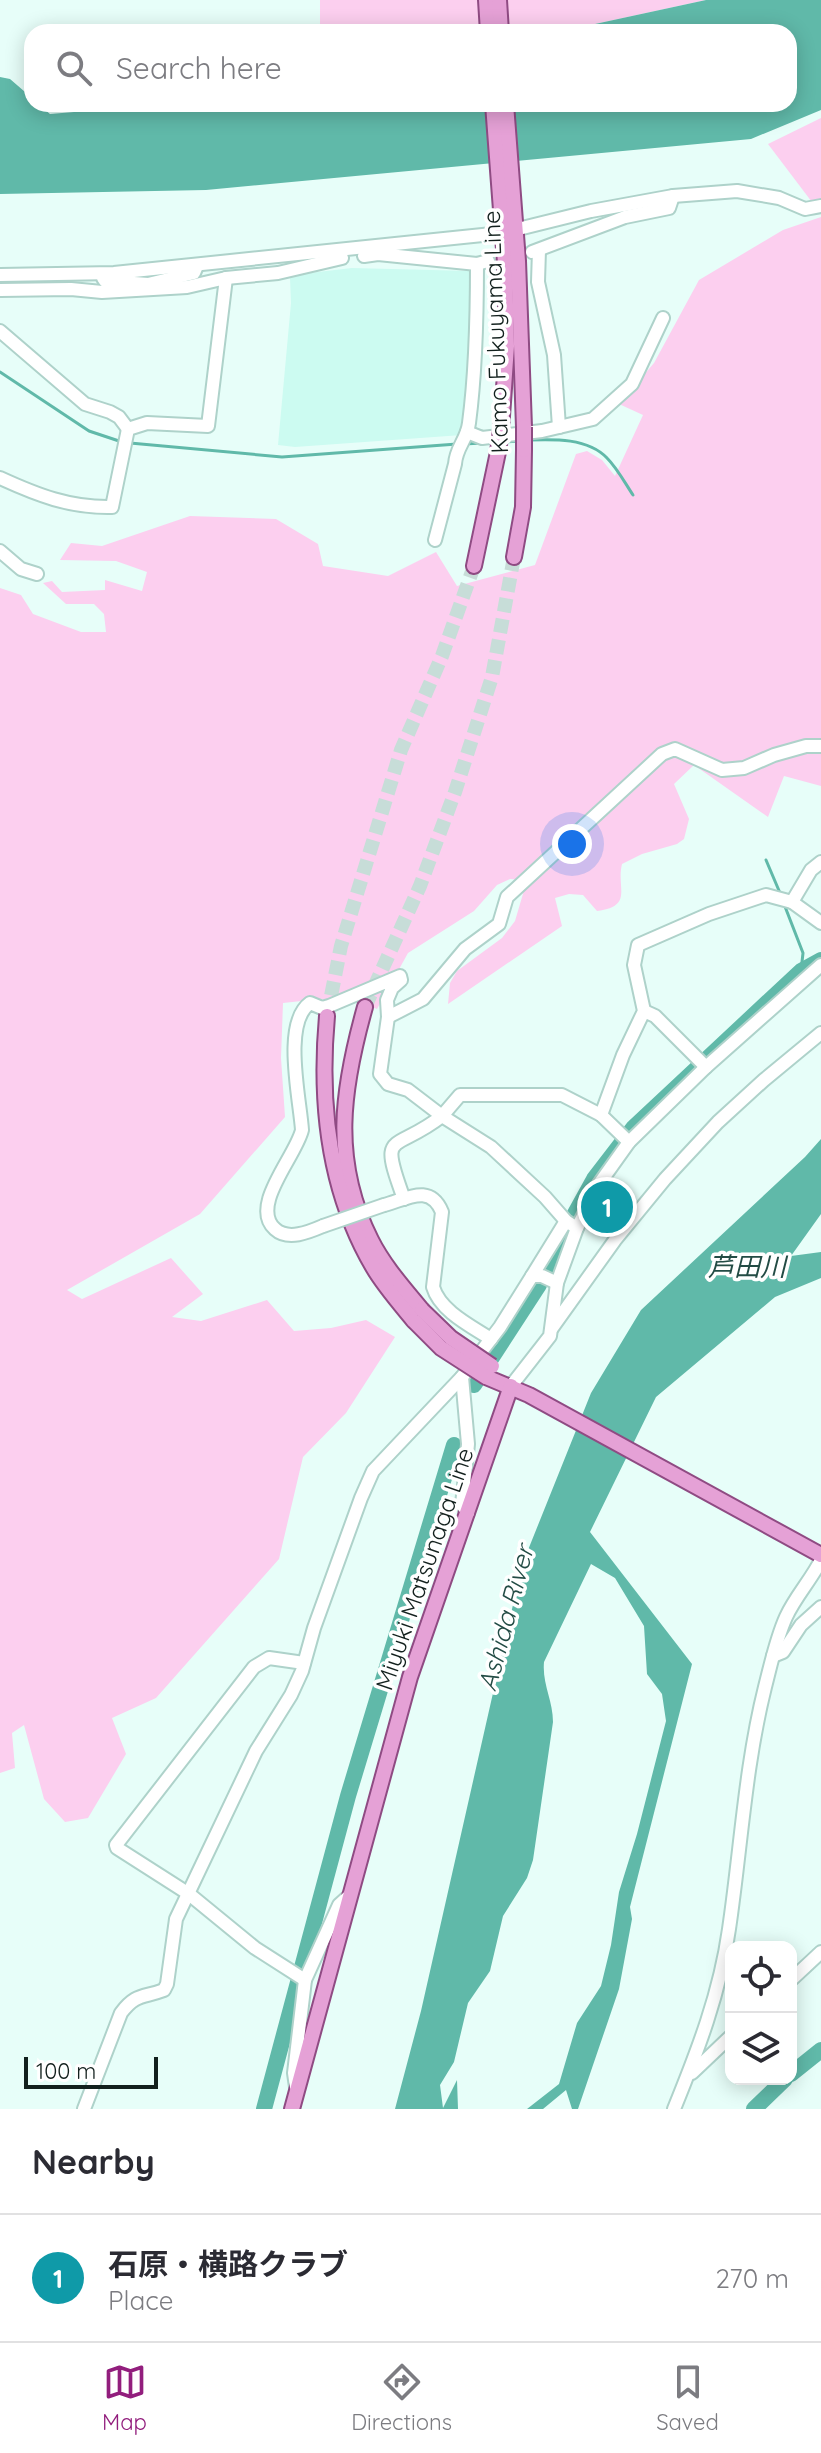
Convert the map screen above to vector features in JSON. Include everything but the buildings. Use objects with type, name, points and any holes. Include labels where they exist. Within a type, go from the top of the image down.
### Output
[{"type":"main road","points":[[486,0],[488,24]]},
{"type":"main road","points":[[499,0],[500,24]]},
{"type":"main road","name":"Kamo Fukuyama Line","points":[[494,112],[509,231],[524,427],[523,507],[514,557]]},
{"type":"main road","name":"Kamo Fukuyama Line","points":[[506,112],[506,204]]},
{"type":"main road","name":"Kamo Fukuyama Line","points":[[474,566],[501,430],[507,346],[509,231]]},
{"type":"main road","points":[[365,1007],[346,1084],[342,1118],[346,1159],[355,1197],[371,1241],[418,1316]]},
{"type":"main road","points":[[327,1016],[323,1099],[332,1161],[357,1238],[375,1271],[418,1316],[451,1338],[489,1372],[801,1543],[821,1558]]},
{"type":"main road","name":"Miyuki Matsunaga Line","points":[[294,2102],[410,1677],[511,1386]]},
{"type":"street","points":[[0,275],[97,274],[354,253],[509,231],[591,211],[673,196],[737,191],[779,198],[805,209],[821,206]]},
{"type":"street","points":[[559,427],[554,355],[538,282],[535,251],[625,217],[669,208],[673,196]]},
{"type":"street","points":[[0,290],[102,292],[187,287],[226,278],[278,273],[354,253],[482,263],[467,432],[455,452],[455,464],[435,540]]},
{"type":"street","points":[[97,274],[105,281],[148,287],[194,273],[197,266]]},
{"type":"street","points":[[127,432],[147,423],[208,426],[226,278]]},
{"type":"street","points":[[467,432],[482,438],[581,424],[593,419],[632,384],[663,318]]},
{"type":"street","points":[[0,331],[85,404],[119,417],[127,432],[112,507],[68,504],[34,494],[0,478]]},
{"type":"street","points":[[0,551],[21,569],[37,574]]},
{"type":"street","points":[[388,1017],[423,999],[465,949],[499,924],[507,897],[662,754],[675,749],[722,770],[744,768],[806,746],[821,746]]},
{"type":"street","points":[[786,900],[821,862]]},
{"type":"street","points":[[601,1115],[623,1055],[644,1011],[634,965],[638,945],[662,932],[766,895],[786,900],[821,923]]},
{"type":"street","points":[[84,2109],[121,2013],[129,2001],[164,1990],[176,1919],[256,1751],[291,1695],[373,1471],[462,1377],[491,1339],[599,1184],[626,1139],[821,965]]},
{"type":"street","points":[[491,1339],[464,1322],[436,1298],[433,1287],[442,1212],[431,1196],[424,1194],[404,1199],[293,1235],[281,1234],[268,1221],[271,1190],[302,1130],[294,1043],[302,1008],[310,1003],[322,1008],[329,1006],[400,976],[401,980],[392,988],[387,1000],[388,1017],[380,1074],[388,1084],[408,1090],[491,1147],[571,1224]]},
{"type":"street","points":[[644,1011],[655,1016],[706,1067]]},
{"type":"street","points":[[511,1386],[546,1343],[552,1328],[615,1240],[665,1179],[718,1122],[821,1033]]},
{"type":"street","points":[[404,1199],[390,1160],[390,1151],[395,1143],[442,1116],[460,1095],[562,1095],[601,1115],[626,1139]]},
{"type":"street","points":[[552,1328],[557,1283],[571,1224]]},
{"type":"street","points":[[532,1276],[542,1276],[557,1283]]},
{"type":"street","points":[[462,1377],[468,1444],[462,1505],[468,1513]]},
{"type":"street","points":[[674,2109],[689,2075],[720,1979],[756,1721],[773,1656],[787,1616],[821,1558]]},
{"type":"street","points":[[773,1656],[783,1652],[801,1625],[821,1607]]},
{"type":"street","points":[[301,1977],[255,1948],[189,1894],[117,1848],[117,1840],[254,1667],[269,1658],[304,1663]]},
{"type":"street","points":[[294,2102],[301,1977],[339,1905],[350,1895]]},
{"type":"street","points":[[797,1974],[821,1952]]},
{"type":"street","points":[[689,2075],[725,2042]]},
{"type":"shaded area","points":[[320,0],[706,0],[595,24],[320,24]]},
{"type":"shaded area","points":[[821,118],[821,214],[768,144]]},
{"type":"shaded area","points":[[821,217],[821,786],[784,776],[768,817],[694,765],[674,784],[689,819],[684,839],[622,864],[620,900],[608,909],[597,911],[583,895],[569,894],[555,898],[562,926],[448,1004],[450,983],[457,971],[502,938],[515,921],[525,887],[524,880],[510,879],[497,885],[474,911],[408,953],[377,1009],[343,1000],[283,1003],[281,1058],[285,1117],[200,1214],[67,1290],[82,1299],[171,1258],[203,1294],[172,1317],[201,1321],[267,1300],[294,1331],[331,1328],[366,1320],[395,1337],[346,1413],[303,1457],[279,1559],[156,1698],[112,1718],[126,1754],[88,1818],[65,1822],[44,1799],[24,1725],[12,1733],[15,1768],[0,1773],[0,588],[21,595],[33,614],[81,632],[106,632],[104,614],[94,604],[66,604],[43,583],[52,581],[62,592],[105,590],[105,580],[142,591],[147,572],[116,561],[60,560],[71,543],[102,546],[190,516],[276,519],[318,544],[323,566],[388,576],[436,552],[457,586],[535,565],[576,454],[587,451],[602,460],[615,476],[643,415],[619,404],[654,363],[699,280],[783,230]]},
{"type":"shaded area","points":[[352,268],[471,271],[470,378],[462,435],[295,447],[278,445],[291,303],[290,278],[292,275]]},
{"type":"water","points":[[706,0],[821,0],[821,110],[751,139],[206,190],[0,194],[0,77],[10,79],[24,91],[24,112],[50,114],[797,112],[797,24],[595,24]]},
{"type":"water","name":"芦田川","points":[[821,1139],[821,1214],[791,1256],[821,1252],[821,1278],[775,1297],[656,1397],[590,1532],[692,1664],[630,1907],[632,1919],[619,1989],[578,2109],[572,2109],[566,2090],[543,2109],[527,2109],[559,2084],[577,2023],[601,1986],[619,1892],[666,1721],[662,1694],[647,1674],[644,1626],[615,1578],[591,1564],[544,1662],[553,1722],[533,1860],[527,1878],[503,1916],[490,1971],[468,2003],[454,2062],[440,2085],[443,2108],[457,2080],[458,2109],[395,2109],[421,2011],[522,1565],[591,1393],[641,1310]]},
{"type":"waterway","points":[[0,372],[89,431],[122,442]]},
{"type":"waterway","points":[[529,440],[581,443],[599,451],[618,471],[633,495]]},
{"type":"waterway","points":[[505,442],[521,441]]},
{"type":"waterway","points":[[130,443],[282,457],[457,444]]},
{"type":"waterway","points":[[465,444],[481,443]]},
{"type":"waterway","points":[[766,860],[780,893]]},
{"type":"waterway","points":[[784,904],[803,953],[801,971]]},
{"type":"waterway","points":[[573,1217],[594,1179],[634,1127],[801,971],[821,960]]},
{"type":"waterway","points":[[547,1270],[562,1238]]},
{"type":"waterway","points":[[474,1385],[539,1285]]},
{"type":"waterway","points":[[264,2109],[348,1796],[454,1445]]},
{"type":"waterway","points":[[797,2069],[821,2050]]},
{"type":"waterway","points":[[754,2109],[779,2085]]},
{"type":"tunnel","points":[[365,1007],[420,886],[455,792],[492,677],[514,557]]},
{"type":"tunnel","points":[[327,1016],[341,946],[401,750],[442,656],[474,566]]},
{"type":"place","name":"石原・横路クラブ","points":[[607,1207]]},
{"type":"water label","name":"Ashida River","points":[[506,1618]]}]
